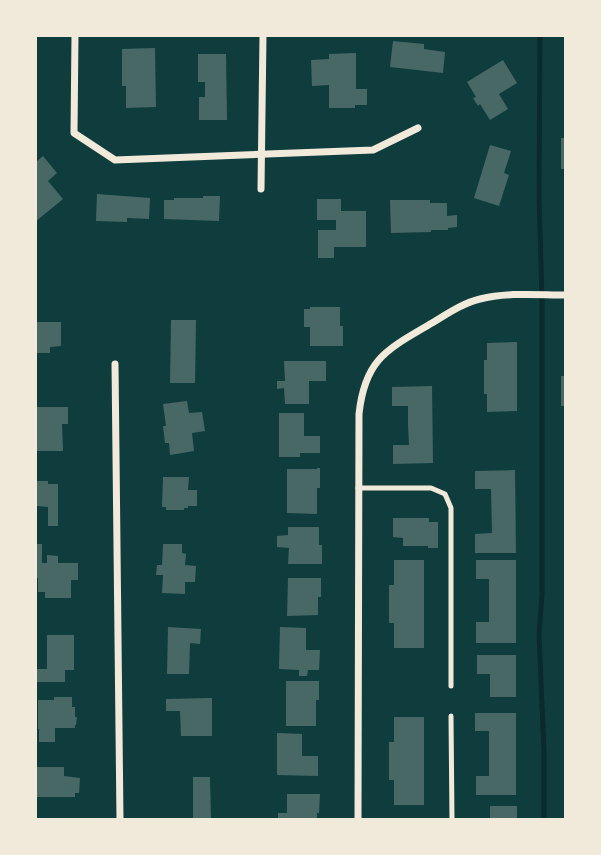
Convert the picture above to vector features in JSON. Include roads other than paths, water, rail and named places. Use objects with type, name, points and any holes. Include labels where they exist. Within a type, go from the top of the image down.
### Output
[{"type":"street","points":[[75,35],[74,133],[115,160],[373,150],[418,128]]},
{"type":"street","points":[[261,189],[263,35]]},
{"type":"street","points":[[358,820],[359,414],[367,377],[389,349],[460,306],[500,295],[566,295]]},
{"type":"street","points":[[115,364],[120,820]]},
{"type":"lane","points":[[358,488],[431,488],[445,494],[451,508],[451,686]]},
{"type":"lane","points":[[451,716],[452,820]]},
{"type":"waterway","points":[[540,35],[542,595],[539,635],[544,820]]}]
